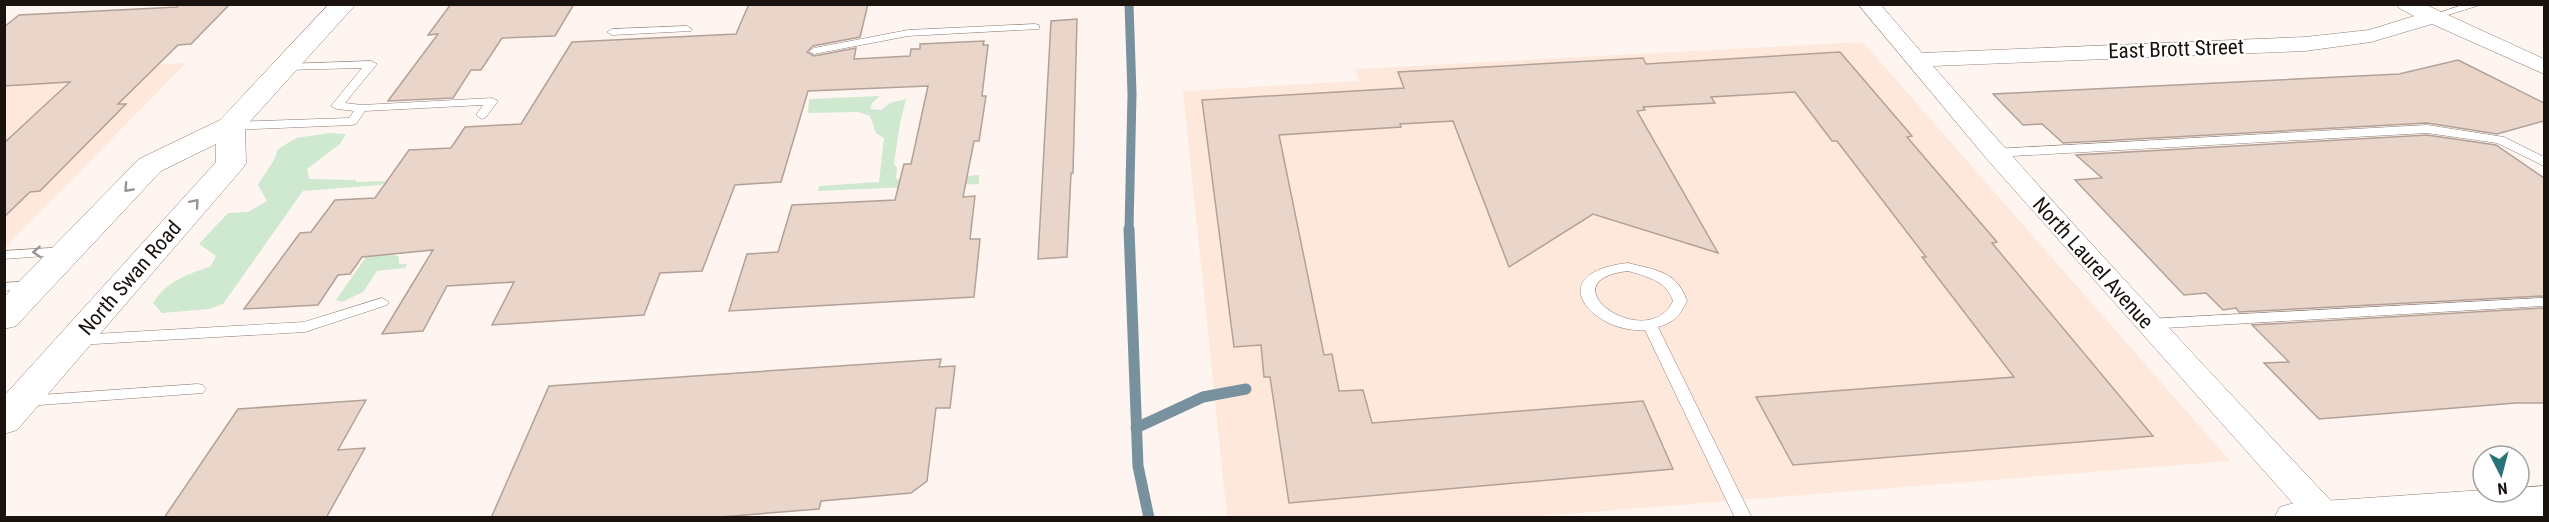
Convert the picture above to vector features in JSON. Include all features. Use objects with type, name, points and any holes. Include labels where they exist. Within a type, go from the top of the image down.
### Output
[{"type":"main road","points":[[4,318],[21,285],[69,250],[150,165],[230,126],[344,4]]},
{"type":"main road","name":"North Swan Road","points":[[13,411],[231,163],[230,126]]},
{"type":"main road","points":[[2309,516],[2544,501]]},
{"type":"street","name":"North Laurel Avenue","points":[[1868,4],[1995,153],[2148,324],[2309,516]]},
{"type":"street","points":[[2406,4],[2544,67]]},
{"type":"street","name":"East Brott Street","points":[[1917,60],[2305,44],[2371,36],[2432,17]]},
{"type":"lane","points":[[2432,17],[2478,4]]},
{"type":"lane","points":[[814,51],[908,33],[1035,27]]},
{"type":"lane","points":[[612,32],[687,29]]},
{"type":"lane","points":[[285,67],[371,64],[338,106],[362,108],[492,100],[482,115]]},
{"type":"lane","points":[[230,126],[352,121],[362,108]]},
{"type":"lane","points":[[1995,153],[2427,129],[2500,140],[2544,162]]},
{"type":"lane","points":[[4,255],[69,250]]},
{"type":"lane","points":[[1628,267],[1658,274],[1670,282],[1678,291],[1681,300],[1679,309],[1663,322],[1650,325],[1619,321],[1600,311],[1589,297],[1588,287],[1592,279],[1613,268],[1628,267]]},
{"type":"lane","points":[[75,341],[305,327],[382,302]]},
{"type":"lane","points":[[2148,324],[2544,302]]},
{"type":"lane","points":[[1650,325],[1744,518]]},
{"type":"lane","points":[[13,411],[198,389]]},
{"type":"shaded area","points":[[1863,42],[2230,461],[1529,517],[1227,517],[1183,91],[1359,81],[1355,69]]},
{"type":"shaded area","points":[[186,63],[5,248],[5,72]]},
{"type":"green space","points":[[880,96],[872,103],[870,109],[881,110],[890,103],[906,99],[894,164],[897,168],[896,178],[899,180],[979,175],[979,184],[818,191],[819,186],[879,182],[884,138],[876,133],[870,116],[858,112],[808,113],[809,99]]},
{"type":"green space","points":[[330,133],[346,134],[340,144],[307,169],[309,179],[387,181],[381,185],[303,191],[223,304],[209,309],[162,313],[153,303],[165,289],[179,279],[211,266],[216,256],[199,244],[228,213],[248,212],[267,201],[258,185],[272,164],[278,149],[296,138]]},
{"type":"green space","points":[[387,252],[399,257],[399,264],[407,264],[405,268],[377,271],[363,292],[342,302],[336,300],[368,254]]},
{"type":"building","points":[[179,4],[230,4],[191,44],[178,45],[118,104],[126,104],[40,191],[30,192],[4,217],[4,143],[70,82],[4,86],[4,27],[19,15],[177,7]]},
{"type":"building","points":[[451,4],[574,4],[555,36],[502,38],[481,70],[471,70],[453,98],[388,101],[438,34],[428,35]]},
{"type":"building","points":[[749,4],[868,4],[860,37],[813,46],[807,52],[814,56],[856,48],[854,59],[910,56],[911,49],[920,49],[920,44],[984,41],[983,45],[988,45],[982,96],[986,96],[979,141],[974,141],[963,197],[975,196],[970,239],[980,239],[974,297],[729,311],[747,254],[778,252],[792,205],[895,200],[904,164],[911,164],[928,86],[808,91],[781,182],[735,185],[702,271],[660,273],[644,315],[492,325],[514,282],[447,286],[423,331],[382,334],[433,250],[362,257],[350,274],[338,275],[318,305],[244,309],[300,233],[311,232],[335,200],[375,198],[409,150],[451,148],[465,127],[521,124],[572,42],[736,34]]},
{"type":"building","points":[[1077,19],[1073,173],[1071,173],[1067,257],[1038,259],[1051,21]]},
{"type":"building","points":[[1840,52],[1912,136],[1907,137],[1997,242],[1992,243],[2153,436],[1793,465],[1756,397],[2014,377],[1837,141],[1832,141],[1795,92],[1711,97],[1715,103],[1643,107],[1645,110],[1637,111],[1718,253],[1593,214],[1509,267],[1453,121],[1400,124],[1401,127],[1279,135],[1324,355],[1332,354],[1339,391],[1363,390],[1372,423],[1643,401],[1673,469],[1289,503],[1270,377],[1264,377],[1261,345],[1234,347],[1202,100],[1404,88],[1398,72],[1643,58],[1646,64]]},
{"type":"building","points":[[2458,60],[2544,103],[2544,121],[2497,134],[2427,123],[2063,143],[2042,124],[2023,125],[1993,94],[2399,74]]},
{"type":"building","points":[[2427,135],[2496,145],[2544,178],[2544,296],[2239,312],[2236,308],[2223,310],[2206,293],[2184,295],[2075,180],[2102,178],[2076,155]]},
{"type":"building","points":[[2544,308],[2544,403],[2516,403],[2319,419],[2264,363],[2289,362],[2252,325]]},
{"type":"building","points":[[941,359],[939,367],[955,366],[950,408],[936,408],[927,481],[911,493],[821,501],[819,509],[708,518],[491,518],[549,386]]},
{"type":"building","points":[[366,400],[338,450],[365,448],[326,518],[164,518],[238,409]]},
{"type":"waterway","points":[[1129,4],[1132,94],[1129,229]]},
{"type":"waterway","points":[[1129,229],[1137,428]]},
{"type":"waterway","points":[[1137,428],[1203,397],[1246,389]]},
{"type":"waterway","points":[[1137,428],[1138,466],[1149,518]]}]
